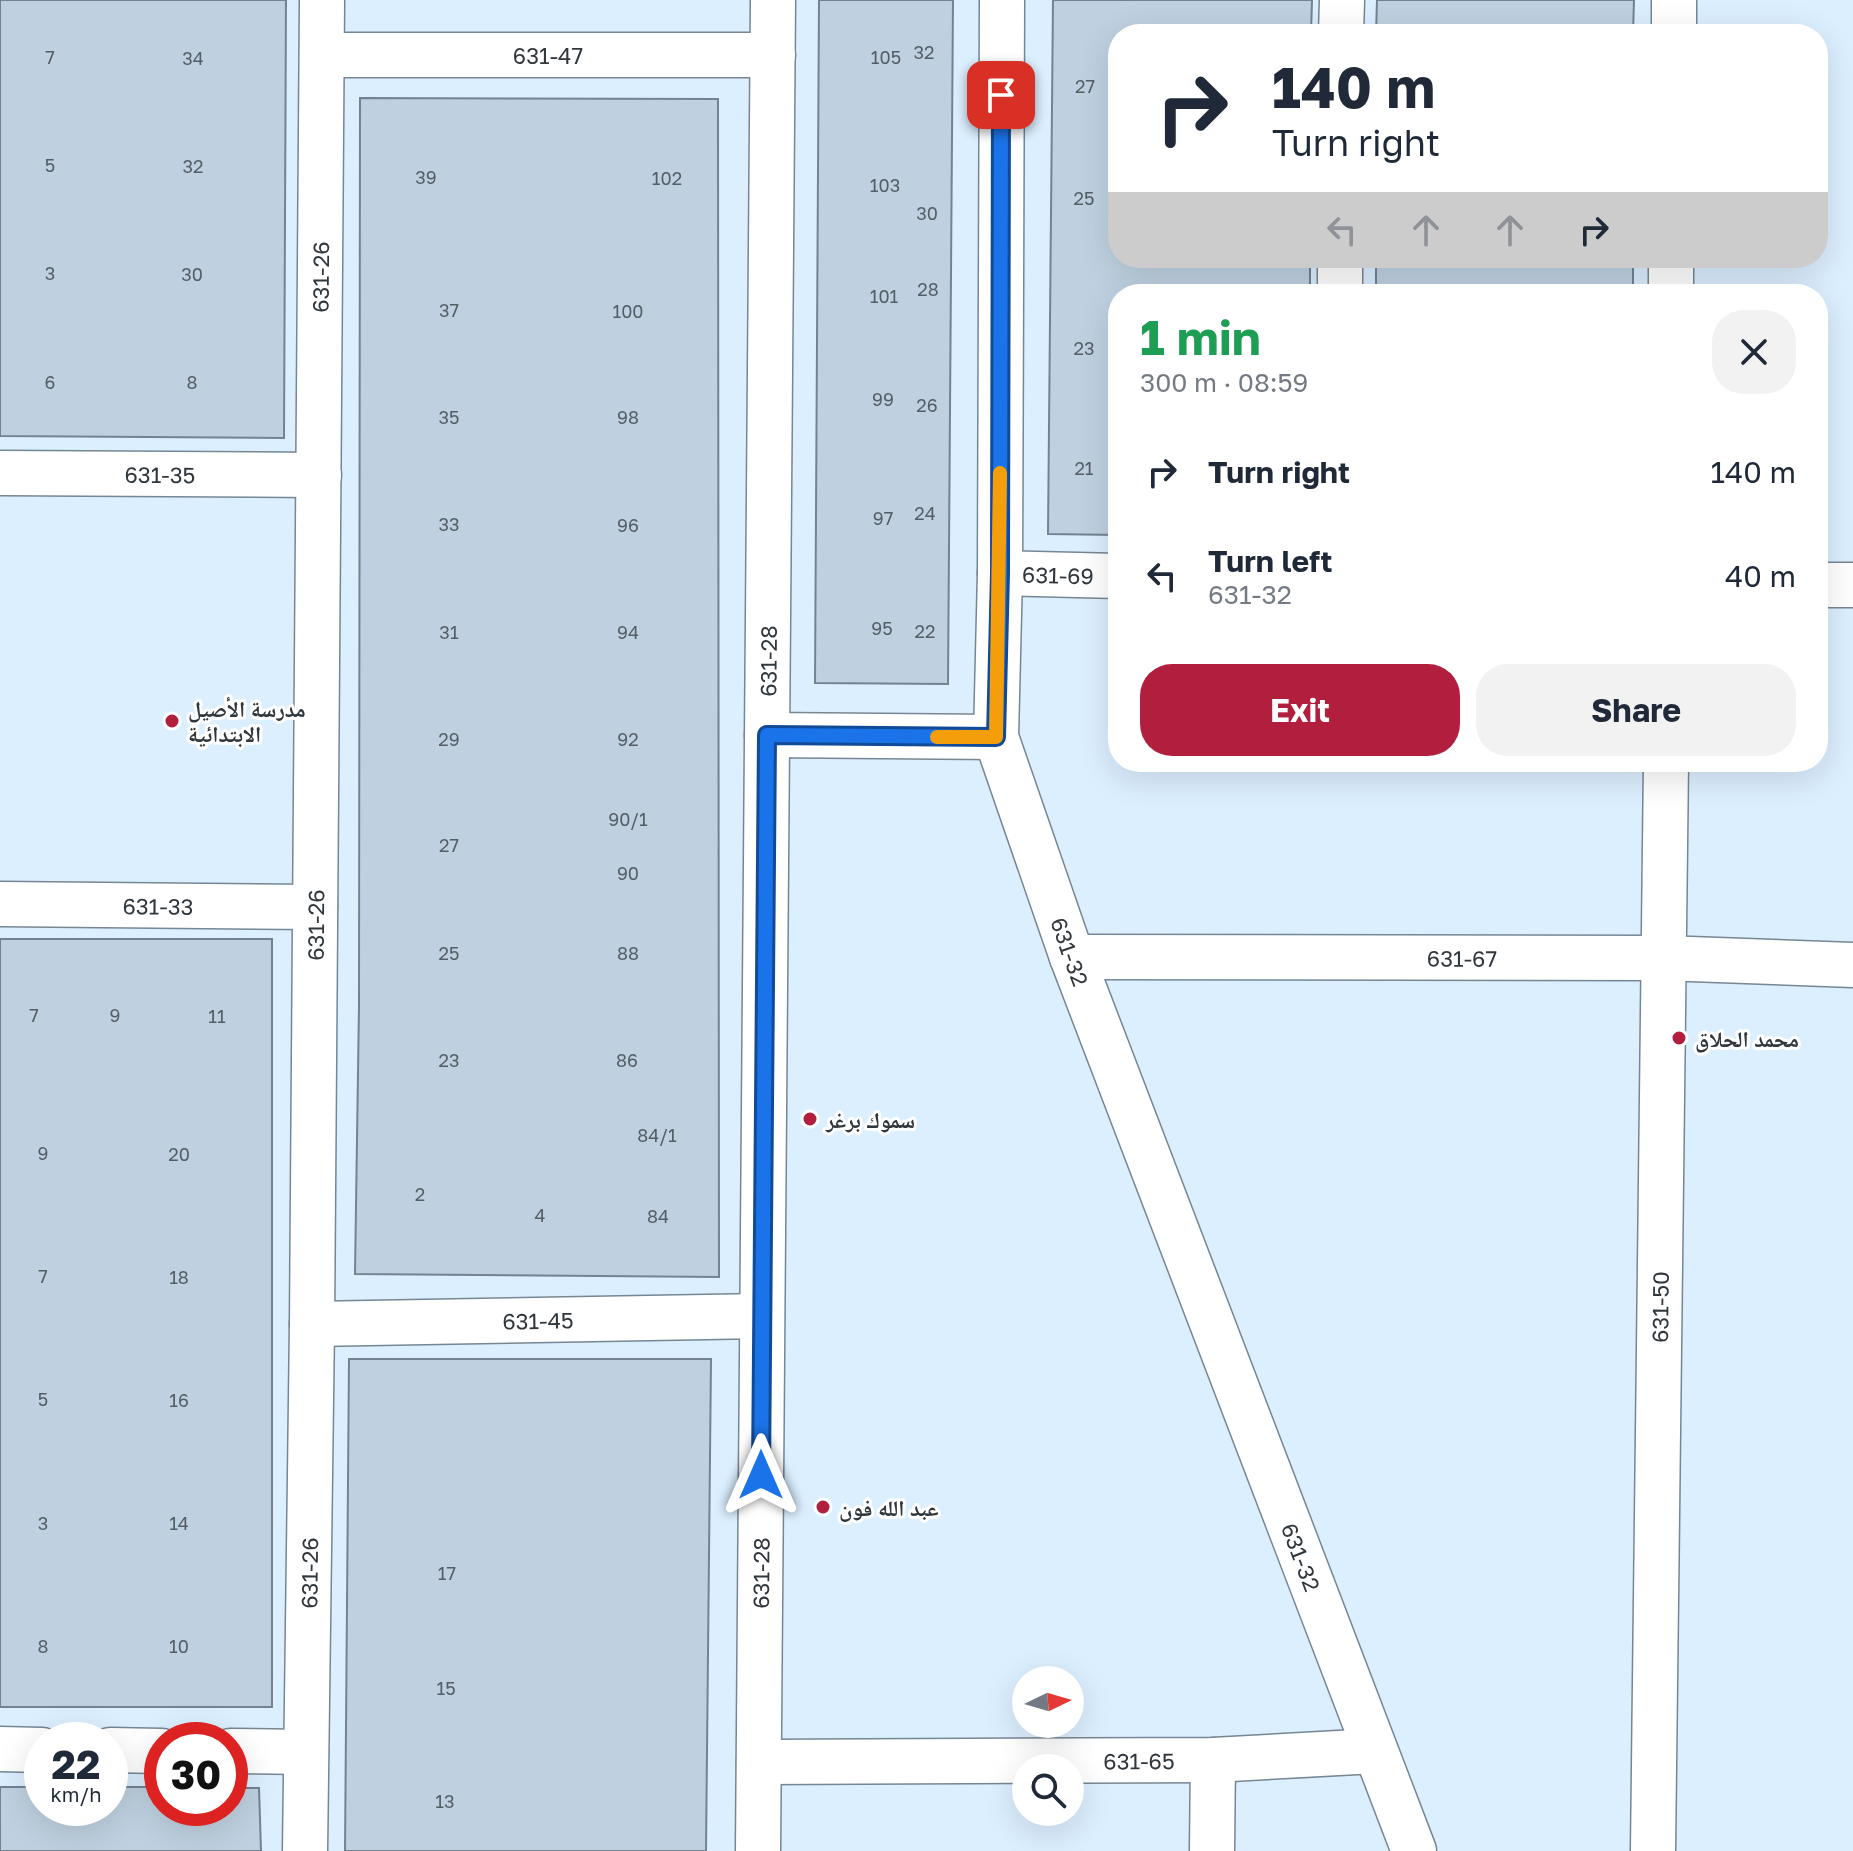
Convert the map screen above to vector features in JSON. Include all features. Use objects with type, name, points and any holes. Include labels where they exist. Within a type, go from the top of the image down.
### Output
[{"type":"street","name":"631-26","points":[[305,1851],[322,0]]},
{"type":"street","name":"631-28","points":[[758,1851],[773,0]]},
{"type":"street","name":"631-32","points":[[1002,0],[1000,573],[996,737],[1072,957],[1414,1851]]},
{"type":"street","points":[[1341,24],[1342,0]]},
{"type":"street","points":[[1674,0],[1674,24]]},
{"type":"street","name":"631-47","points":[[322,55],[773,55]]},
{"type":"street","name":"631-35","points":[[0,473],[319,475]]},
{"type":"street","name":"631-69","points":[[1000,573],[1108,576]]},
{"type":"street","points":[[1828,585],[1853,585]]},
{"type":"street","points":[[767,735],[996,737]]},
{"type":"street","name":"631-50","points":[[1653,1851],[1666,772]]},
{"type":"street","name":"631-33","points":[[0,904],[315,907]]},
{"type":"street","name":"631-67","points":[[1072,957],[1663,958],[1853,965]]},
{"type":"street","name":"631-45","points":[[312,1324],[762,1316]]},
{"type":"street","points":[[0,1749],[24,1750]]},
{"type":"street","points":[[248,1751],[306,1752]]},
{"type":"street","name":"631-65","points":[[759,1762],[1213,1760],[1375,1751]]},
{"type":"street","points":[[1212,1851],[1213,1760]]},
{"type":"building","points":[[0,0],[286,0],[284,438],[0,436]]},
{"type":"building","points":[[819,0],[953,0],[948,684],[815,683]]},
{"type":"building","points":[[1053,0],[1312,0],[1311,24],[1108,24],[1108,268],[1310,268],[1310,284],[1108,284],[1108,535],[1048,534]]},
{"type":"building","points":[[1377,0],[1634,0],[1633,24],[1376,24]]},
{"type":"building","points":[[360,98],[718,99],[719,1277],[355,1274],[359,1006]]},
{"type":"building","points":[[1376,268],[1633,268],[1633,284],[1376,284]]},
{"type":"building","points":[[0,939],[272,939],[272,1707],[0,1707]]},
{"type":"building","points":[[349,1359],[711,1359],[706,1851],[345,1851]]},
{"type":"building","points":[[0,1787],[24,1787],[24,1826],[128,1826],[128,1787],[144,1787],[144,1826],[248,1826],[248,1788],[259,1788],[261,1851],[0,1851]]},
{"type":"slow traffic","points":[[937,737],[996,737],[1000,473]]},
{"type":"place","name":"مدرسة الأصيل الابتدائية","points":[[172,721]]},
{"type":"place","name":"محمد الحلاق","points":[[1679,1038]]},
{"type":"place","name":"سموك برغر","points":[[810,1119]]},
{"type":"place","name":"عبد الله فون","points":[[823,1507]]},
{"type":"route","points":[[761,1475],[767,735],[996,737],[1000,573],[1001,95]]}]
